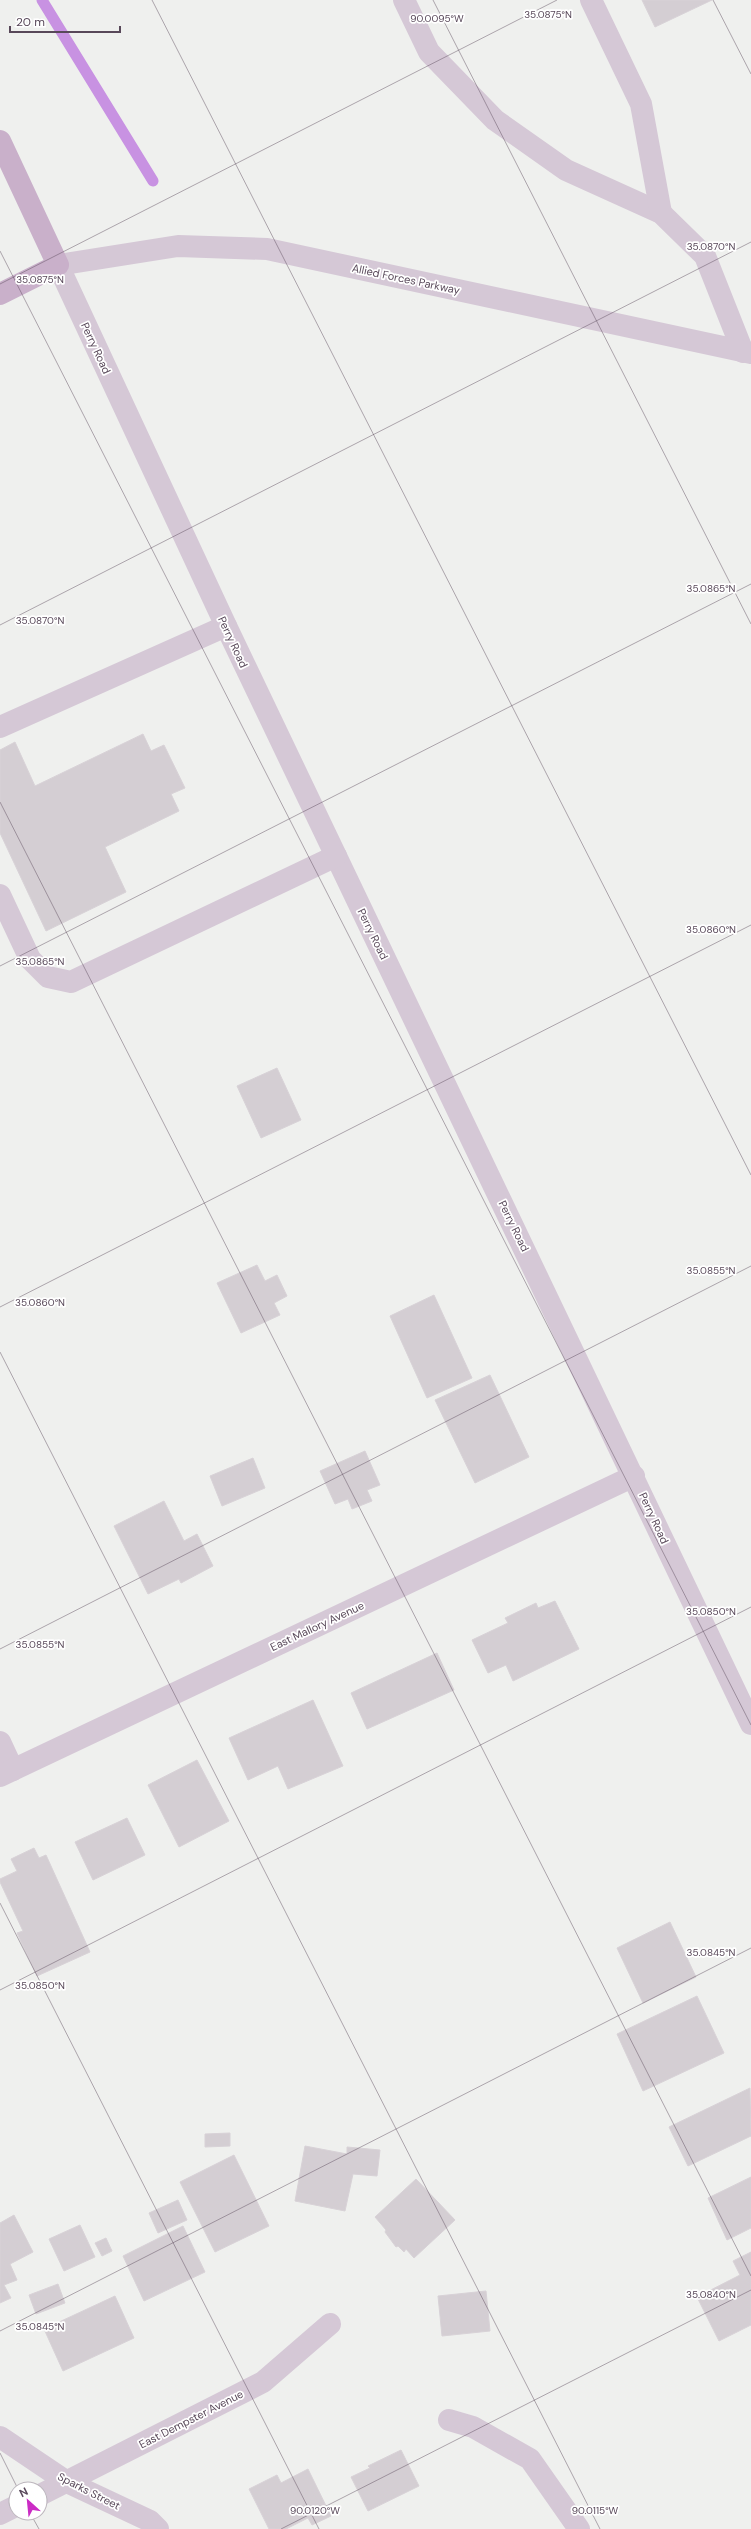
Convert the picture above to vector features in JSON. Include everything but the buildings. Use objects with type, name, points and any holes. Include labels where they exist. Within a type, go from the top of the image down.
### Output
[{"type":"main road","name":"Perry Road","points":[[0,141],[58,265]]},
{"type":"main road","points":[[0,294],[58,265]]},
{"type":"street","points":[[404,0],[429,52],[495,120],[566,170],[661,213],[704,256],[747,352]]},
{"type":"street","points":[[591,0],[641,104],[661,213]]},
{"type":"street","name":"Allied Forces Parkway","points":[[58,265],[178,246],[267,249],[747,352]]},
{"type":"street","name":"Perry Road","points":[[58,265],[226,626],[634,1476],[751,1724]]},
{"type":"street","points":[[0,727],[226,626]]},
{"type":"street","points":[[0,895],[30,958],[48,977],[71,982],[336,856]]},
{"type":"street","name":"East Mallory Avenue","points":[[6,1773],[634,1476]]},
{"type":"street","points":[[0,1742],[6,1773]]},
{"type":"street","name":"East Dempster Avenue","points":[[48,2491],[263,2382],[330,2324]]},
{"type":"street","points":[[449,2420],[473,2427],[530,2459],[579,2529]]},
{"type":"street","name":"Sparks Street","points":[[0,2437],[67,2482],[150,2521],[158,2529]]},
{"type":"waterway","points":[[42,0],[153,181]]}]
